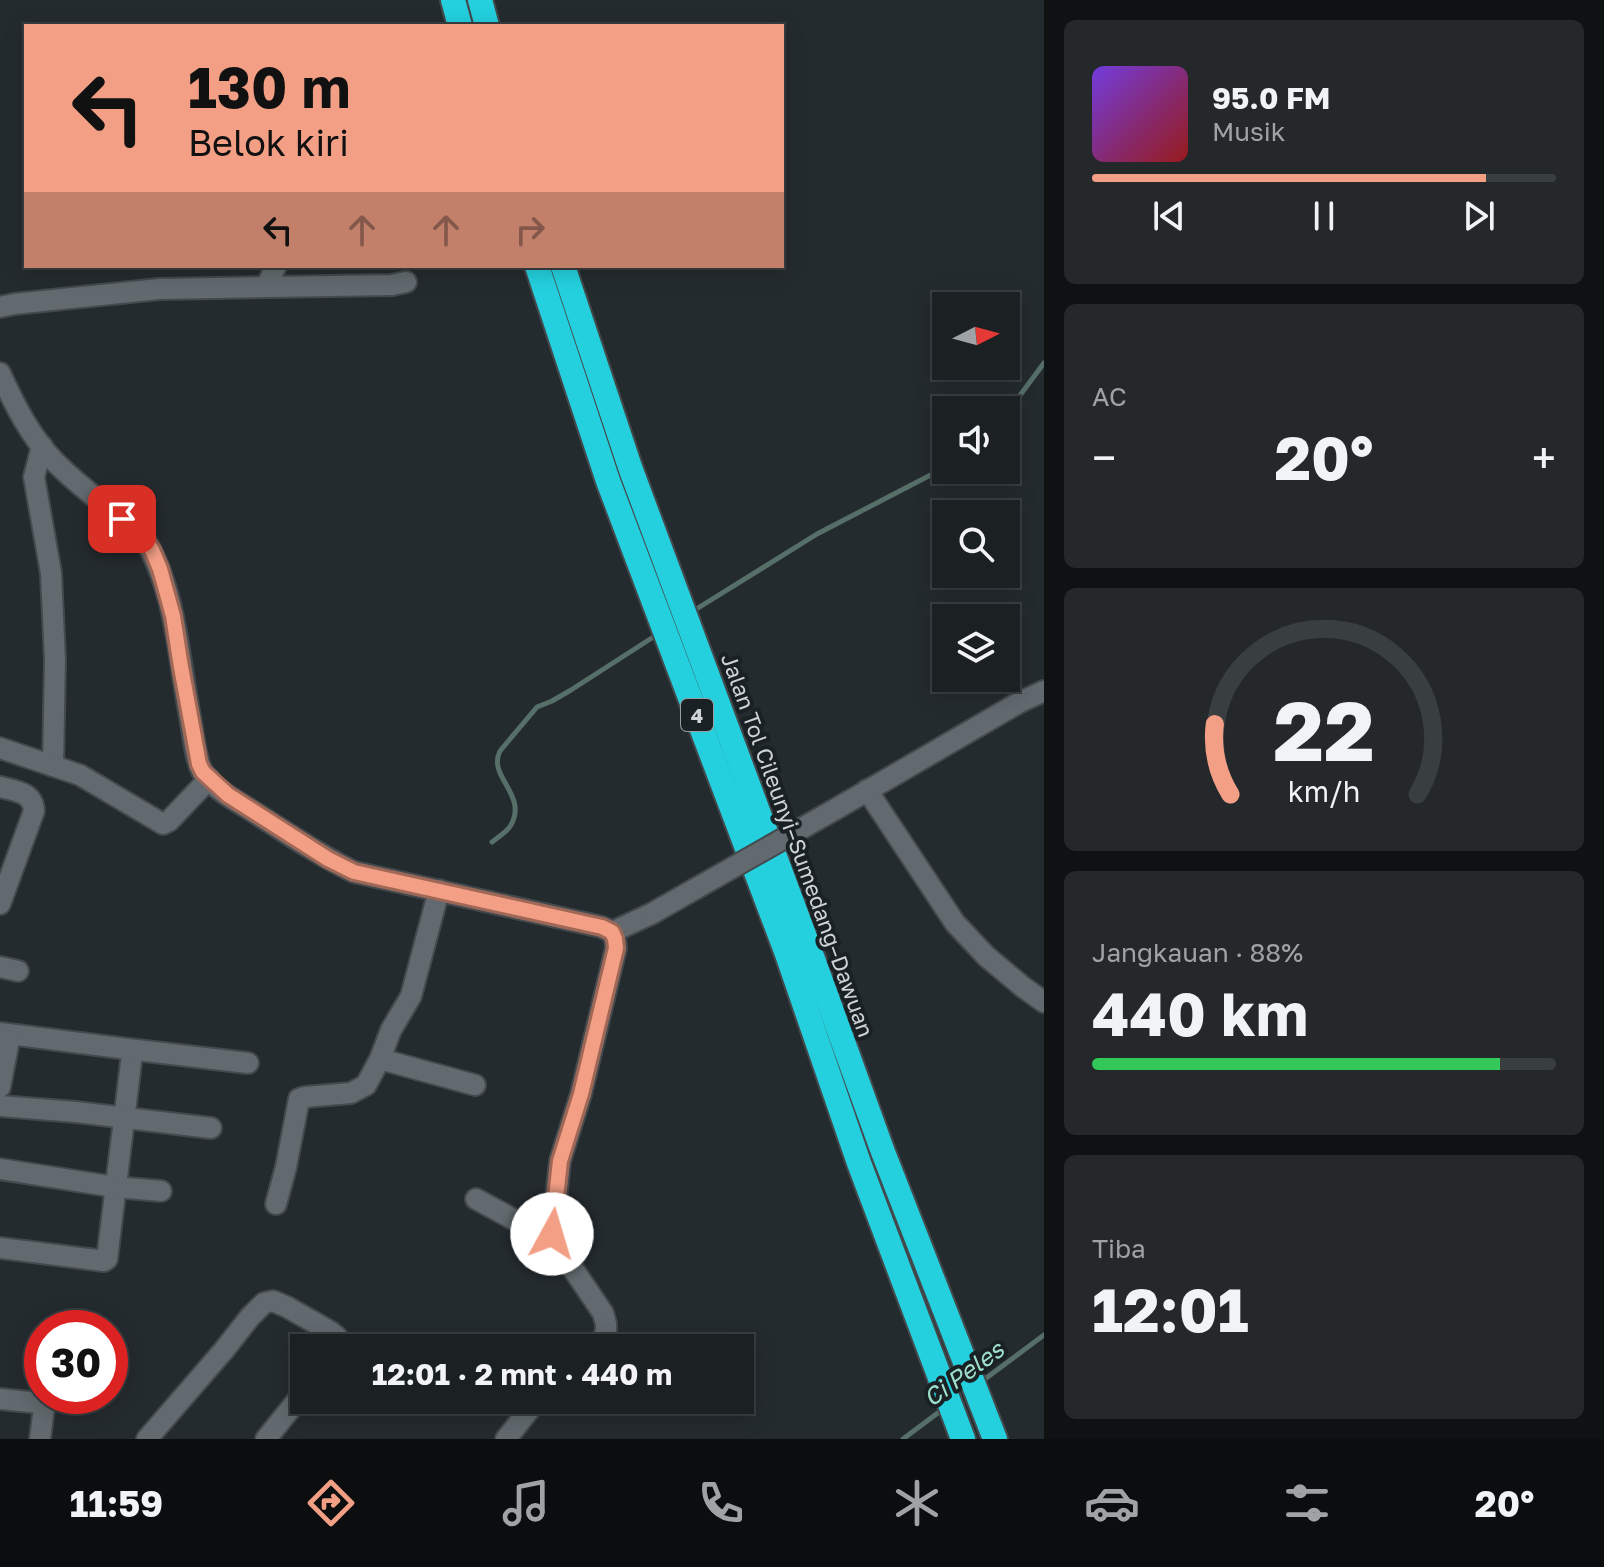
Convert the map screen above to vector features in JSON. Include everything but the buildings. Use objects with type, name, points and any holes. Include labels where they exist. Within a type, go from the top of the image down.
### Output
[{"type":"highway","points":[[453,0],[459,24]]},
{"type":"highway","points":[[480,0],[486,24]]},
{"type":"highway","name":"4","points":[[538,268],[608,481],[787,954],[859,1163],[963,1439]]},
{"type":"highway","name":"Jalan Tol Cileunyi–Sumedang–Dawuan","points":[[564,268],[637,485],[883,1152],[995,1439]]},
{"type":"street","points":[[266,287],[275,268]]},
{"type":"street","points":[[0,307],[159,289],[392,285],[406,282]]},
{"type":"street","points":[[0,373],[42,446],[56,462],[142,535],[152,550],[173,616],[199,764],[209,779],[228,795],[328,859],[354,872],[602,927],[612,932],[616,948],[581,1094],[560,1161],[552,1234],[603,1313],[605,1334]]},
{"type":"street","points":[[42,446],[34,477],[51,573],[55,660],[53,766]]},
{"type":"street","points":[[612,932],[651,914],[1044,691]]},
{"type":"street","points":[[0,748],[80,775],[163,824],[209,779]]},
{"type":"street","points":[[0,787],[30,797],[34,811],[0,904]]},
{"type":"street","points":[[867,790],[955,923],[986,956],[1044,1002]]},
{"type":"street","points":[[276,1204],[299,1099],[351,1093],[366,1085],[391,1030],[411,996],[439,890]]},
{"type":"street","points":[[0,1087],[5,1034],[248,1063]]},
{"type":"street","points":[[0,1248],[106,1261],[109,1257],[132,1054],[128,1049]]},
{"type":"street","points":[[380,1059],[475,1085]]},
{"type":"street","points":[[0,1106],[211,1128]]},
{"type":"street","points":[[0,1169],[161,1191]]},
{"type":"street","points":[[476,1199],[539,1233],[552,1234]]},
{"type":"street","points":[[147,1439],[264,1303],[273,1301],[287,1307],[333,1334]]},
{"type":"street","points":[[0,1399],[39,1403],[44,1407],[40,1439]]},
{"type":"street","points":[[266,1439],[290,1409]]},
{"type":"street","points":[[506,1439],[526,1414]]},
{"type":"waterway","points":[[1019,396],[1044,363]]},
{"type":"waterway","points":[[690,613],[817,534],[932,474]]},
{"type":"waterway","points":[[492,842],[510,827],[515,814],[512,795],[499,769],[497,760],[500,751],[537,707],[571,690],[658,634]]},
{"type":"waterway","name":"Ci Peles","points":[[981,1382],[1044,1335]]},
{"type":"waterway","name":"Ci Peles","points":[[903,1439],[943,1409]]},
{"type":"route","points":[[122,519],[142,535],[160,569],[173,616],[199,764],[209,779],[228,795],[328,859],[354,872],[602,927],[612,932],[616,948],[581,1094],[560,1161],[552,1234]]}]
